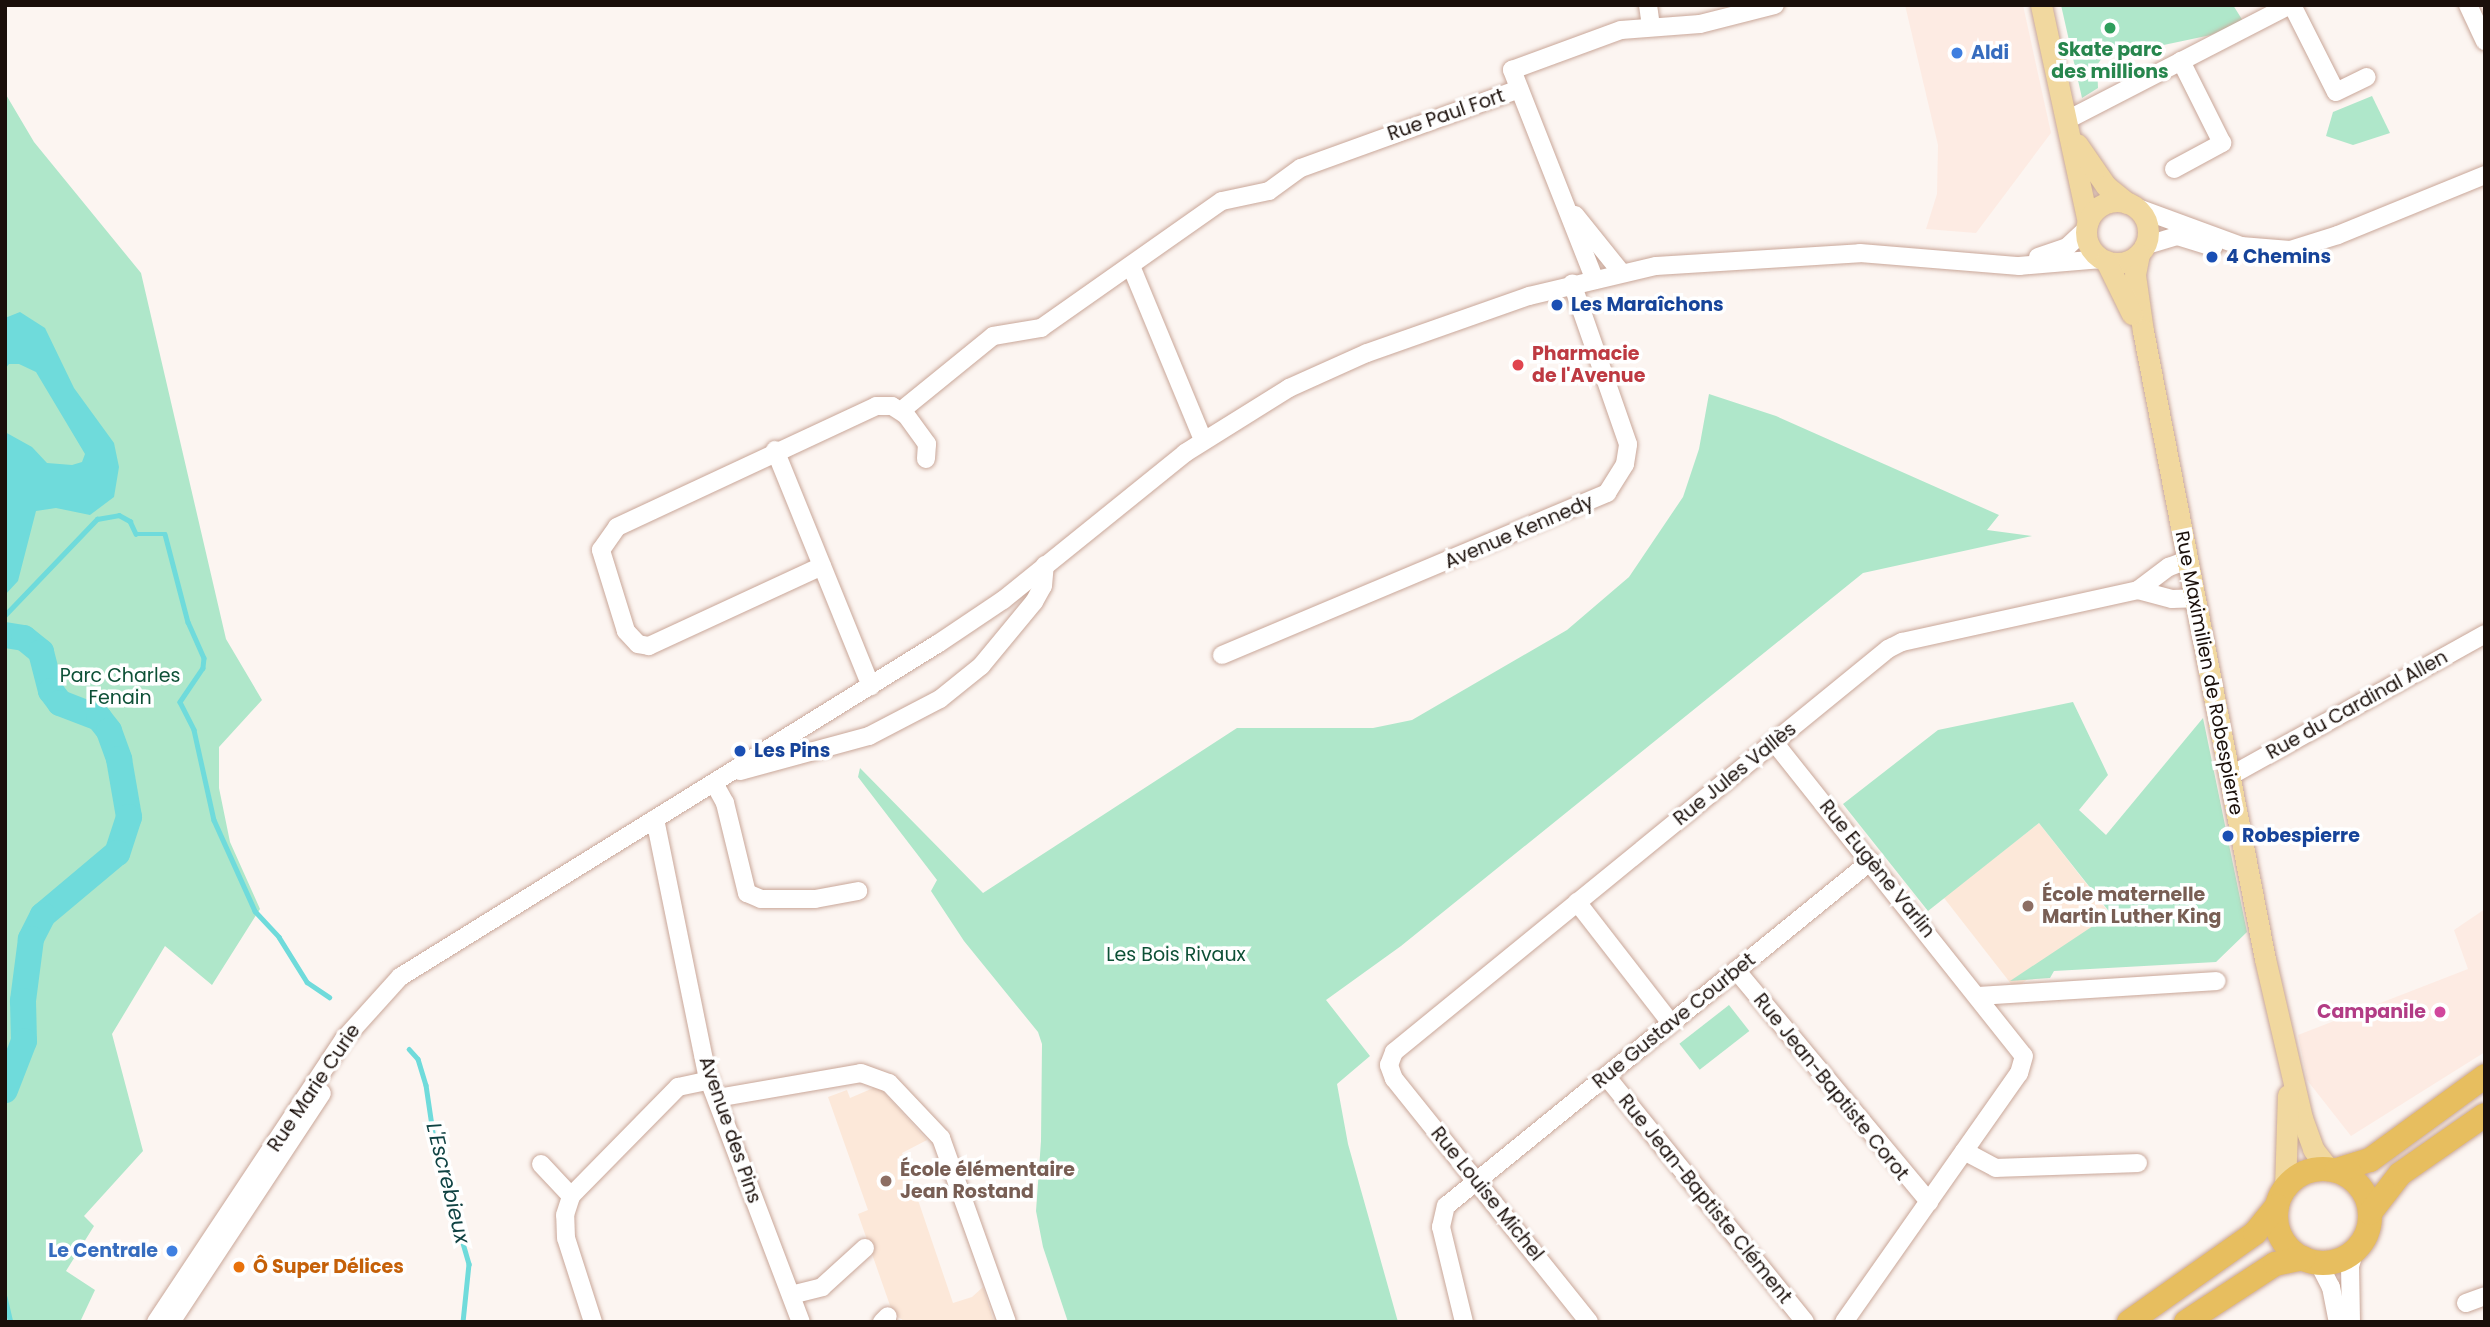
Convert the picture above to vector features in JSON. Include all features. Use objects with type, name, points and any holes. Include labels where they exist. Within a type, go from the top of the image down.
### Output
[{"type":"highway","points":[[2129,1322],[2255,1233],[2281,1197],[2303,1173],[2370,1160],[2485,1076]]},
{"type":"highway","points":[[2370,1213],[2400,1174],[2485,1115]]},
{"type":"highway","points":[[2186,1322],[2275,1264],[2311,1260],[2338,1261],[2355,1251],[2367,1234],[2370,1213],[2362,1189],[2332,1169]]},
{"type":"highway","points":[[2281,1197],[2281,1237],[2311,1260]]},
{"type":"main road","points":[[2041,5],[2067,120],[2090,246],[2104,260],[2123,262],[2141,250],[2147,225],[2131,205],[2086,161],[2067,120]]},
{"type":"main road","points":[[2087,225],[2101,205],[2131,205]]},
{"type":"main road","name":"Rue Maximilien de Robespierre","points":[[2141,250],[2135,275],[2152,383],[2283,1045],[2310,1143],[2332,1169]]},
{"type":"main road","name":"Rue Maximilien de Robespierre","points":[[2104,260],[2127,300],[2152,383]]},
{"type":"main road","name":"Rue Maximilien de Robespierre","points":[[2281,1197],[2288,1125],[2283,1045]]},
{"type":"street","points":[[1648,5],[1651,26]]},
{"type":"street","points":[[1594,278],[1512,71],[1602,36],[1651,26],[1700,24],[1776,5]]},
{"type":"street","points":[[2468,5],[2485,41]]},
{"type":"street","points":[[2067,120],[2286,6],[2336,92],[2367,76]]},
{"type":"street","points":[[2174,169],[2222,143],[2181,61]]},
{"type":"street","name":"Rue Paul Fort","points":[[902,410],[993,335],[1004,331],[1037,330],[1222,201],[1269,191],[1294,171],[1519,89]]},
{"type":"street","points":[[2131,205],[2241,246],[2290,250],[2338,235],[2485,175]]},
{"type":"street","points":[[2141,250],[2182,236],[2253,258],[2296,258],[2329,250],[2485,184]]},
{"type":"street","points":[[1564,201],[1621,272]]},
{"type":"street","points":[[1983,262],[2053,254],[2071,245],[2087,225]]},
{"type":"street","points":[[364,1016],[407,972],[972,621],[1203,440],[1289,388],[1352,359],[1572,283],[1621,272],[1721,259],[1835,253],[2032,266],[2104,260]]},
{"type":"street","points":[[1131,266],[1203,440]]},
{"type":"street","name":"Avenue Kennedy","points":[[1223,655],[1607,493],[1625,464],[1628,444],[1572,283]]},
{"type":"street","points":[[822,566],[725,609],[656,645],[638,644],[626,631],[601,562],[607,535],[775,450],[876,406],[902,410],[925,440],[926,459]]},
{"type":"street","points":[[775,450],[871,686]]},
{"type":"street","name":"Rue Jules Vallès","points":[[1390,1065],[1397,1049],[1882,653],[1902,642],[2138,590],[2169,567],[2187,560]]},
{"type":"street","points":[[730,773],[869,736],[940,699],[981,666],[1034,602],[1043,586],[1045,565]]},
{"type":"street","name":"Rue Jules Vallès","points":[[2138,590],[2178,600],[2195,598]]},
{"type":"street","name":"Rue du Cardinal Allen","points":[[2230,776],[2485,634]]},
{"type":"street","name":"Rue Eugène Varlin","points":[[1774,742],[2020,1046],[2024,1062],[1845,1321]]},
{"type":"street","points":[[714,783],[724,803],[747,893],[761,899],[793,900],[858,891]]},
{"type":"street","name":"Avenue des Pins","points":[[655,819],[710,1080],[795,1312]]},
{"type":"street","name":"Rue Gustave Courbet","points":[[1464,1322],[1441,1221],[1446,1206],[1871,862]]},
{"type":"street","points":[[1577,902],[1671,1023]]},
{"type":"street","name":"Rue Jean-Baptiste Corot","points":[[1736,970],[1929,1202]]},
{"type":"street","points":[[1979,996],[2217,981]]},
{"type":"street","name":"Rue Marie Curie","points":[[156,1322],[344,1039],[364,1016]]},
{"type":"street","name":"Rue Marie Curie","points":[[171,1322],[288,1147],[364,1016]]},
{"type":"street","name":"Rue Louise Michel","points":[[1390,1065],[1394,1079],[1589,1322]]},
{"type":"street","points":[[717,1098],[861,1073],[889,1083],[941,1138],[1007,1322]]},
{"type":"street","name":"Rue Jean-Baptiste Clément","points":[[1606,1076],[1805,1322]]},
{"type":"street","points":[[593,1322],[566,1238],[565,1215],[571,1196],[678,1087],[710,1080]]},
{"type":"street","points":[[1964,1151],[1996,1168],[2138,1163]]},
{"type":"street","points":[[541,1164],[571,1196]]},
{"type":"street","points":[[795,1312],[864,1248]]},
{"type":"street","points":[[2351,1322],[2350,1266],[2355,1251]]},
{"type":"street","points":[[2311,1260],[2331,1287],[2338,1322]]},
{"type":"street","points":[[2466,1303],[2485,1296]]},
{"type":"shaded area","points":[[1905,5],[2023,5],[2051,133],[1976,233],[1926,229],[1937,194],[1938,145]]},
{"type":"shaded area","name":"École maternelle Martin Luther King","points":[[2039,823],[2110,914],[2015,989],[1944,897]]},
{"type":"shaded area","points":[[2485,909],[2485,1052],[2351,1136],[2307,1080],[2298,1035],[2468,969],[2454,930]]},
{"type":"shaded area","name":"École élémentaire Jean Rostand","points":[[878,1086],[927,1140],[902,1153],[953,1303],[972,1297],[983,1287],[994,1322],[906,1322],[893,1314],[858,1214],[868,1210],[828,1097],[847,1090],[850,1098]]},
{"type":"green space","points":[[2061,5],[2233,5],[2243,21],[2211,35],[2102,58],[2097,65],[2098,88],[2082,98]]},
{"type":"green space","name":"Parc Charles Fenain","points":[[5,93],[34,142],[141,273],[226,639],[262,700],[219,747],[219,788],[230,842],[260,909],[212,985],[165,946],[112,1034],[143,1151],[84,1216],[94,1226],[66,1271],[95,1290],[80,1322],[5,1322]]},
{"type":"green space","points":[[2372,96],[2390,133],[2353,145],[2326,136],[2333,112]]},
{"type":"green space","name":"Les Bois Rivaux","points":[[1709,394],[1776,416],[1999,515],[1987,530],[2032,536],[1863,573],[1401,946],[1326,1000],[1370,1056],[1337,1084],[1348,1144],[1398,1322],[1068,1322],[1043,1247],[1036,1211],[1041,1141],[1042,1044],[1038,1032],[964,941],[931,891],[937,880],[858,777],[860,768],[983,893],[1237,728],[1373,728],[1412,720],[1567,630],[1629,577],[1683,497],[1699,449]]},
{"type":"green space","points":[[2073,702],[2108,775],[2079,810],[2106,835],[2203,718],[2247,932],[2216,962],[2054,971],[2050,978],[2010,981],[2111,914],[2039,823],[1928,911],[1843,804],[1938,730]]},
{"type":"green space","points":[[1729,1005],[1749,1031],[1700,1070],[1679,1044]]},
{"type":"water","points":[[20,312],[45,328],[74,388],[114,443],[119,467],[114,497],[90,515],[56,508],[36,511],[18,581],[5,595],[5,432],[32,447],[47,463],[72,465],[82,462],[85,454],[36,372],[19,364],[9,364],[5,369],[5,318]]},
{"type":"waterway","name":"L'Escrebieux","points":[[5,615],[97,519],[119,515],[130,521],[136,534],[165,534],[188,622],[204,658],[203,668],[180,702],[194,730],[214,820],[255,911],[279,937],[307,982],[329,997]]},
{"type":"waterway","name":"L'Escrebieux","points":[[5,635],[24,638],[41,652],[51,691],[60,703],[99,718],[109,731],[119,759],[129,817],[117,853],[43,915],[31,939],[23,1001],[24,1041],[5,1090]]},
{"type":"waterway","name":"L'Escrebieux","points":[[409,1049],[418,1059],[426,1085],[435,1146],[469,1264],[463,1322]]},
{"type":"waterway","name":"L'Escrebieux","points":[[5,1297],[11,1322]]},
{"type":"place","name":"Skate parc des millions","points":[[2110,28]]},
{"type":"place","name":"Aldi","points":[[1957,53]]},
{"type":"place","name":"4 Chemins","points":[[2212,257]]},
{"type":"place","name":"Les Maraîchons","points":[[1557,305]]},
{"type":"place","name":"Pharmacie de l'Avenue","points":[[1518,365]]},
{"type":"place","name":"Les Pins","points":[[740,751]]},
{"type":"place","name":"Robespierre","points":[[2228,836]]},
{"type":"place","name":"École maternelle Martin Luther King","points":[[2028,906]]},
{"type":"place","name":"Campanile","points":[[2440,1012]]},
{"type":"place","name":"École élémentaire Jean Rostand","points":[[886,1181]]},
{"type":"place","name":"Le Centrale","points":[[172,1251]]},
{"type":"place","name":"Ô Super Délices","points":[[239,1267]]}]
